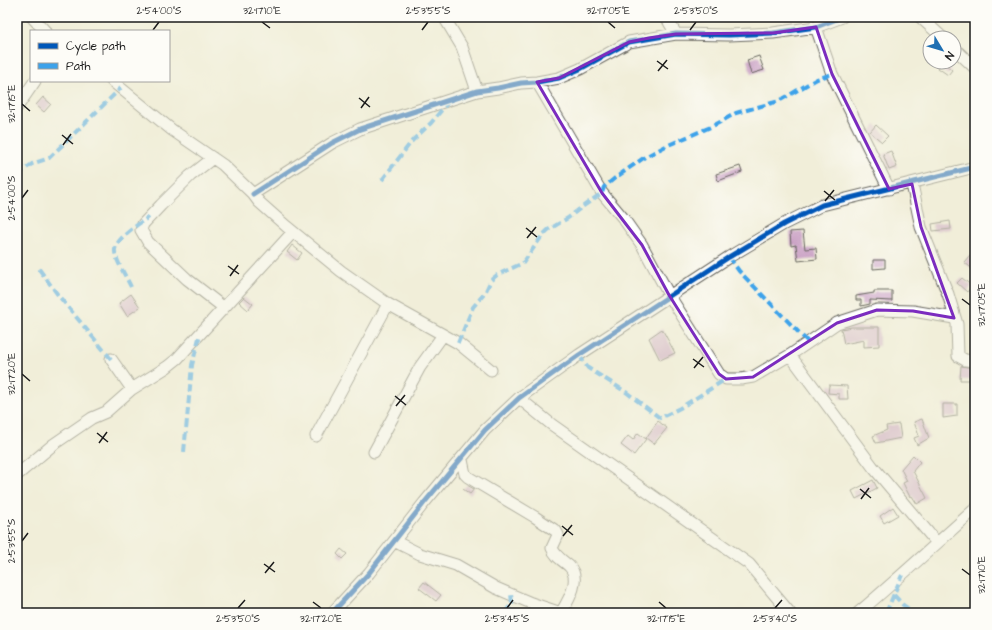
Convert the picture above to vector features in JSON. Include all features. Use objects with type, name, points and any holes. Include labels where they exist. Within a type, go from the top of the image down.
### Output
[{"type":"street","points":[[32,17],[44,30]]},
{"type":"street","points":[[444,17],[462,47],[477,91]]},
{"type":"street","points":[[666,17],[676,34]]},
{"type":"street","points":[[253,194],[327,146],[360,128],[477,91],[559,78],[580,69],[629,42],[676,34],[774,33],[842,17]]},
{"type":"street","points":[[920,17],[934,30]]},
{"type":"street","points":[[820,23],[832,74],[889,189]]},
{"type":"street","points":[[962,56],[975,68]]},
{"type":"street","points":[[17,107],[34,82]]},
{"type":"street","points":[[113,82],[172,130],[222,165],[253,194],[259,202],[341,271],[388,304],[458,343],[491,370]]},
{"type":"street","points":[[537,82],[602,193],[623,218],[646,250],[670,295],[719,374],[726,379],[741,379],[753,376],[790,355],[837,323],[877,310],[913,311],[954,318]]},
{"type":"street","points":[[212,158],[190,176],[153,213],[143,224],[141,230],[148,242],[187,279],[223,307]]},
{"type":"street","points":[[332,613],[369,573],[424,503],[486,430],[519,398],[579,355],[729,257],[802,214],[822,206],[975,168]]},
{"type":"street","points":[[912,184],[921,227],[948,294],[957,324],[958,356],[966,360],[975,361]]},
{"type":"street","points":[[17,475],[73,431],[92,418],[106,412],[132,389],[177,359],[293,232]]},
{"type":"street","points":[[316,436],[388,304]]},
{"type":"street","points":[[374,452],[420,367],[443,335]]},
{"type":"street","points":[[790,355],[873,466],[937,542]]},
{"type":"street","points":[[111,359],[132,389]]},
{"type":"street","points":[[519,398],[551,424],[749,564],[790,613]]},
{"type":"street","points":[[394,541],[420,554],[456,565],[496,588],[531,603],[561,613],[572,592],[573,579],[571,568],[556,555],[552,548],[558,535],[556,531],[468,477],[465,474],[462,460]]},
{"type":"street","points":[[858,613],[975,510]]},
{"type":"highlighted area","points":[[816,27],[832,74],[889,189],[912,184],[921,227],[954,318],[913,311],[877,310],[837,323],[753,377],[726,379],[719,374],[669,295],[642,245],[602,193],[537,82],[559,78],[629,42],[649,38],[676,34],[773,33]]},
{"type":"building","points":[[759,56],[764,70],[751,74],[747,60]]},
{"type":"building","points":[[941,70],[952,70],[948,75]]},
{"type":"building","points":[[43,97],[51,104],[44,112],[36,105]]},
{"type":"building","points":[[876,125],[888,136],[882,142],[870,132]]},
{"type":"building","points":[[891,151],[897,167],[889,170],[883,154]]},
{"type":"building","points":[[740,166],[742,172],[718,181],[716,174]]},
{"type":"building","points":[[950,221],[951,229],[933,231],[932,224]]},
{"type":"building","points":[[803,231],[805,249],[816,248],[817,259],[798,261],[796,245],[791,246],[790,232]]},
{"type":"building","points":[[292,245],[302,253],[297,260],[287,252]]},
{"type":"building","points":[[970,255],[975,259],[975,271],[964,262]]},
{"type":"building","points":[[873,260],[885,260],[885,268],[873,269]]},
{"type":"building","points":[[962,278],[972,286],[967,292],[957,283]]},
{"type":"building","points":[[874,291],[892,291],[892,301],[870,300],[870,304],[861,306],[861,300],[856,300],[856,296],[874,293]]},
{"type":"building","points":[[131,294],[140,307],[127,316],[119,303]]},
{"type":"building","points":[[244,297],[253,304],[248,310],[239,302]]},
{"type":"building","points":[[852,327],[879,327],[879,346],[864,347],[864,340],[844,344],[841,329]]},
{"type":"building","points":[[662,329],[675,353],[660,360],[649,338]]},
{"type":"building","points":[[961,366],[974,368],[974,380],[960,380]]},
{"type":"building","points":[[829,385],[847,386],[848,399],[839,399],[839,394],[828,393]]},
{"type":"building","points":[[943,404],[957,404],[957,416],[943,418]]},
{"type":"building","points":[[922,419],[929,438],[917,445],[914,438],[919,436],[914,422]]},
{"type":"building","points":[[658,421],[667,428],[654,444],[646,438]]},
{"type":"building","points":[[899,424],[901,438],[876,443],[873,436],[887,430],[886,426]]},
{"type":"building","points":[[638,433],[646,439],[634,455],[621,445],[628,436],[633,440]]},
{"type":"building","points":[[913,455],[920,462],[913,471],[927,498],[917,504],[912,496],[910,497],[903,483],[907,481],[901,469]]},
{"type":"building","points":[[873,480],[877,488],[856,499],[852,491]]},
{"type":"building","points":[[467,485],[474,489],[470,494],[463,489]]},
{"type":"building","points":[[893,507],[898,515],[884,523],[880,516]]},
{"type":"building","points":[[341,549],[347,554],[342,559],[337,554]]},
{"type":"building","points":[[424,582],[441,595],[436,601],[419,588]]},
{"type":"marked path","points":[[458,343],[473,307],[485,293],[491,280],[497,275],[523,263],[548,230],[568,218],[602,193],[604,187],[615,178],[645,157],[666,146],[713,126],[736,113],[779,101],[817,79],[832,74]]},
{"type":"marked path","points":[[17,175],[32,164],[49,158],[121,88]]},
{"type":"marked path","points":[[382,180],[412,141],[431,123],[449,101]]},
{"type":"marked path","points":[[131,287],[117,260],[115,252],[116,247],[118,242],[128,232],[149,217]]},
{"type":"marked path","points":[[729,257],[739,271],[809,343]]},
{"type":"marked path","points":[[39,269],[58,295],[111,359]]},
{"type":"marked path","points":[[184,452],[192,365],[200,334]]},
{"type":"marked path","points":[[579,355],[588,368],[626,392],[660,418],[680,408],[726,379]]},
{"type":"marked path","points":[[886,613],[902,575]]},
{"type":"marked path","points":[[505,613],[512,603],[511,594]]},
{"type":"marked path","points":[[894,595],[903,605],[915,613]]},
{"type":"cycle path","points":[[253,194],[332,143],[360,129],[477,91],[559,78],[580,69],[629,42],[676,34],[729,35],[773,33],[816,27],[842,17]]},
{"type":"cycle path","points":[[332,613],[369,573],[424,503],[485,430],[519,398],[579,355],[729,257],[784,224],[822,205],[975,167]]}]
